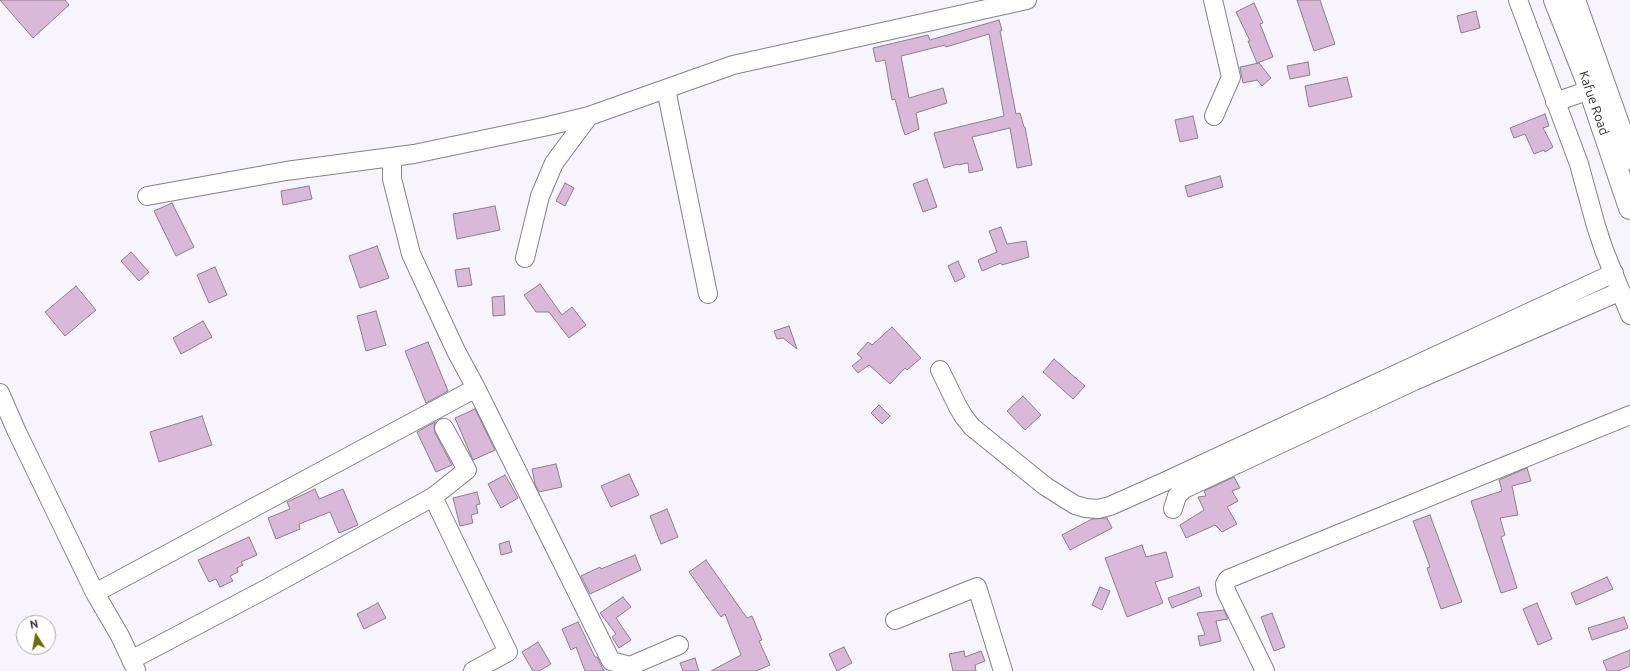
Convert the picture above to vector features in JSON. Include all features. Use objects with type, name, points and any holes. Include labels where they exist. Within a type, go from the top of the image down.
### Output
[{"type":"highway","name":"Kafue Road","points":[[1555,0],[1590,90],[1630,208]]},
{"type":"highway","name":"Kafue Road","points":[[1580,2],[1630,158]]},
{"type":"street","points":[[147,196],[286,171],[392,157],[498,137],[589,116],[733,65],[1027,0]]},
{"type":"street","points":[[1213,0],[1231,77],[1214,116]]},
{"type":"street","points":[[1518,0],[1579,164],[1596,226],[1620,280],[1630,315]]},
{"type":"street","points":[[666,89],[708,294]]},
{"type":"street","points":[[1555,102],[1590,90]]},
{"type":"street","points":[[525,258],[540,196],[554,163],[589,116]]},
{"type":"street","points":[[392,157],[392,180],[411,254],[456,351],[476,388],[611,661],[630,666],[678,645]]},
{"type":"street","points":[[940,370],[958,407],[972,427],[1045,486],[1075,505],[1086,508],[1098,508],[1110,506],[1620,280]]},
{"type":"street","points":[[1173,509],[1177,496],[1184,489],[1414,381],[1620,280]]},
{"type":"street","points":[[95,593],[476,388]]},
{"type":"street","points":[[0,393],[17,432],[95,593],[120,636],[134,666],[264,590],[433,497],[467,470],[444,428]]},
{"type":"street","points":[[1265,671],[1226,590],[1225,584],[1228,579],[1630,415]]},
{"type":"street","points":[[433,497],[508,652],[473,671]]},
{"type":"street","points":[[895,620],[977,587],[1002,671]]},
{"type":"building","points":[[0,0],[65,0],[69,5],[33,38]]},
{"type":"building","points":[[1297,0],[1320,0],[1335,44],[1314,51]]},
{"type":"building","points":[[1254,3],[1263,23],[1260,24],[1273,57],[1257,63],[1248,41],[1250,41],[1236,12]]},
{"type":"building","points":[[1476,11],[1480,28],[1461,33],[1457,16]]},
{"type":"building","points":[[999,20],[1016,114],[1020,113],[1025,127],[1032,165],[1017,168],[1010,128],[972,137],[983,170],[969,173],[968,163],[944,168],[934,133],[1004,116],[989,34],[946,47],[945,45],[901,56],[909,98],[943,88],[947,103],[916,113],[919,129],[905,135],[895,99],[892,100],[885,60],[876,62],[873,48],[928,35],[930,40]]},
{"type":"building","points":[[1308,62],[1310,75],[1290,79],[1287,66]]},
{"type":"building","points":[[1259,63],[1271,78],[1262,86],[1257,80],[1243,83],[1240,67]]},
{"type":"building","points":[[1347,77],[1352,97],[1309,107],[1305,86]]},
{"type":"building","points":[[1545,114],[1549,126],[1543,128],[1553,147],[1545,152],[1544,150],[1534,154],[1525,134],[1514,138],[1510,128]]},
{"type":"building","points":[[1193,116],[1198,138],[1180,142],[1175,120]]},
{"type":"building","points":[[1220,176],[1223,187],[1188,197],[1185,186]]},
{"type":"building","points":[[927,179],[937,207],[923,212],[913,184]]},
{"type":"building","points":[[565,183],[574,188],[565,206],[556,201]]},
{"type":"building","points":[[309,186],[312,199],[283,205],[281,191]]},
{"type":"building","points":[[172,203],[194,247],[176,256],[154,211]]},
{"type":"building","points":[[495,206],[500,230],[457,239],[453,214]]},
{"type":"building","points":[[1001,227],[1007,244],[1026,241],[1029,257],[1002,265],[1001,263],[982,271],[978,260],[997,252],[989,231]]},
{"type":"building","points":[[377,246],[389,278],[360,288],[349,256]]},
{"type":"building","points":[[131,252],[149,272],[139,281],[121,261]]},
{"type":"building","points":[[958,261],[965,277],[955,282],[948,266]]},
{"type":"building","points":[[215,267],[227,295],[209,303],[197,275]]},
{"type":"building","points":[[469,268],[472,285],[458,287],[455,270]]},
{"type":"building","points":[[540,284],[562,315],[572,307],[586,325],[569,338],[549,312],[536,312],[524,295]]},
{"type":"building","points":[[76,286],[96,310],[65,336],[45,312]]},
{"type":"building","points":[[504,296],[505,315],[493,316],[492,297]]},
{"type":"building","points":[[376,311],[386,345],[366,351],[357,316]]},
{"type":"building","points":[[203,321],[212,337],[181,354],[173,338]]},
{"type":"building","points":[[789,326],[797,349],[783,338],[777,339],[774,331]]},
{"type":"building","points":[[892,327],[921,358],[907,370],[905,368],[890,384],[869,365],[858,373],[852,366],[862,358],[857,354],[868,342],[872,345]]},
{"type":"building","points":[[428,342],[448,391],[426,403],[405,351]]},
{"type":"building","points":[[1054,359],[1085,386],[1073,399],[1043,372]]},
{"type":"building","points":[[1023,396],[1041,415],[1025,430],[1007,411]]},
{"type":"building","points":[[879,405],[890,416],[882,424],[871,413]]},
{"type":"building","points":[[475,409],[495,450],[473,460],[455,418]]},
{"type":"building","points":[[202,416],[212,445],[159,462],[150,432]]},
{"type":"building","points":[[435,422],[435,433],[452,465],[436,472],[417,432]]},
{"type":"building","points":[[556,464],[562,487],[539,492],[535,484],[532,469]]},
{"type":"building","points":[[1527,468],[1531,481],[1512,486],[1518,515],[1500,518],[1505,535],[1501,537],[1517,588],[1501,593],[1471,501],[1502,491],[1499,480]]},
{"type":"building","points":[[629,474],[639,495],[611,507],[601,486]]},
{"type":"building","points":[[505,475],[518,498],[501,508],[488,484]]},
{"type":"building","points":[[1234,477],[1240,488],[1232,491],[1238,501],[1227,507],[1237,524],[1222,532],[1215,525],[1186,538],[1180,525],[1204,510],[1198,497],[1206,496],[1204,491]]},
{"type":"building","points":[[315,489],[319,499],[343,489],[358,525],[339,533],[330,512],[299,524],[300,529],[276,539],[268,518],[290,509],[287,502]]},
{"type":"building","points":[[477,492],[480,504],[476,505],[478,513],[471,515],[473,523],[460,526],[453,498]]},
{"type":"building","points":[[667,509],[678,537],[661,544],[650,516]]},
{"type":"building","points":[[1430,515],[1462,602],[1441,609],[1427,568],[1430,567],[1413,521]]},
{"type":"building","points":[[1107,518],[1112,528],[1070,550],[1062,535],[1092,519]]},
{"type":"building","points":[[249,537],[257,555],[241,562],[243,565],[237,568],[238,572],[230,576],[233,581],[220,587],[216,579],[209,582],[198,560]]},
{"type":"building","points":[[509,541],[512,552],[501,555],[499,544]]},
{"type":"building","points":[[1142,545],[1146,557],[1166,552],[1173,577],[1155,582],[1163,603],[1127,617],[1105,558]]},
{"type":"building","points":[[635,555],[641,570],[590,594],[581,576],[600,567],[601,569]]},
{"type":"building","points":[[706,560],[747,618],[752,616],[762,640],[759,641],[770,665],[756,671],[711,671],[741,655],[725,614],[721,617],[689,572]]},
{"type":"building","points":[[1607,577],[1613,589],[1576,605],[1571,593]]},
{"type":"building","points":[[1100,587],[1110,591],[1102,610],[1092,605]]},
{"type":"building","points":[[1199,587],[1202,596],[1172,608],[1168,598]]},
{"type":"building","points":[[623,597],[631,607],[616,618],[631,640],[619,648],[612,637],[616,634],[600,613]]},
{"type":"building","points":[[378,603],[386,618],[364,629],[357,614]]},
{"type":"building","points":[[1537,603],[1552,639],[1538,645],[1523,609]]},
{"type":"building","points":[[1224,610],[1228,619],[1216,621],[1221,641],[1200,646],[1198,636],[1205,635],[1197,613]]},
{"type":"building","points":[[1272,613],[1285,647],[1274,651],[1261,617]]},
{"type":"building","points":[[1624,617],[1628,628],[1592,640],[1588,628]]},
{"type":"building","points":[[578,622],[595,657],[597,657],[604,671],[585,671],[576,647],[571,650],[562,629]]},
{"type":"building","points":[[538,642],[551,664],[539,671],[533,671],[522,652]]},
{"type":"building","points":[[844,647],[852,663],[837,671],[829,654]]},
{"type":"building","points":[[1630,650],[1630,666],[1618,671],[1607,671],[1603,661]]},
{"type":"building","points":[[964,651],[965,657],[981,651],[985,661],[975,665],[976,671],[953,671],[949,654]]},
{"type":"building","points":[[695,658],[699,671],[683,671],[680,663]]}]
